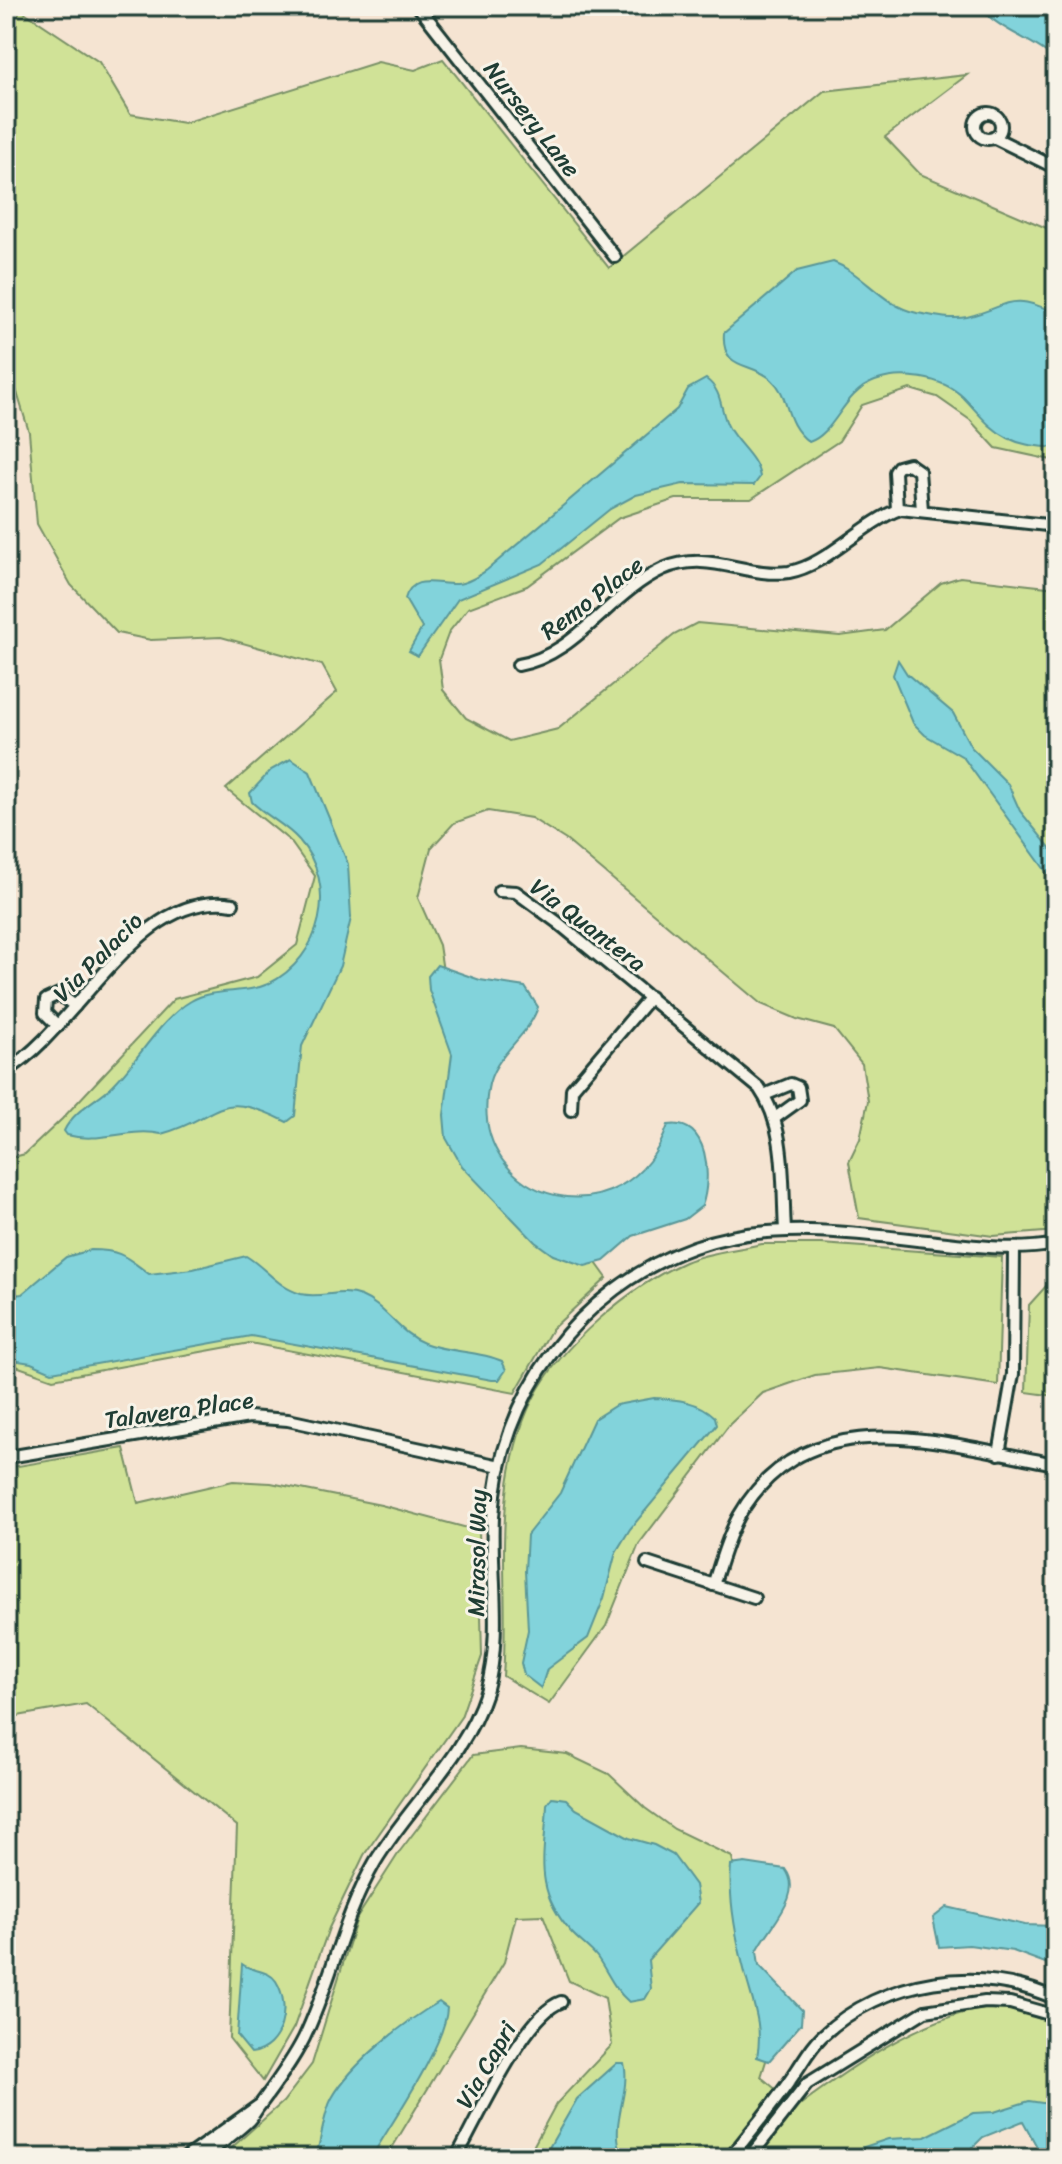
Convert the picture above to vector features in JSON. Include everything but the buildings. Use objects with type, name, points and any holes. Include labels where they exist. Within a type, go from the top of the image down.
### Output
[{"type":"street","name":"Nursery Lane","points":[[418,6],[615,257]]},
{"type":"street","points":[[995,138],[1056,168]]},
{"type":"street","points":[[897,510],[895,472],[898,467],[909,464],[919,471],[922,510]]},
{"type":"street","name":"Remo Place","points":[[518,665],[541,661],[641,581],[665,568],[718,561],[789,572],[807,566],[878,518],[897,510],[922,510],[1056,526]]},
{"type":"street","name":"Via Quantera","points":[[499,891],[516,892],[650,997],[750,1079],[764,1095],[775,1118],[785,1230]]},
{"type":"street","name":"Via Palacio","points":[[6,1071],[58,1026],[148,930],[210,900],[233,904]]},
{"type":"street","points":[[58,1026],[43,1009],[46,1000],[59,994],[75,1006]]},
{"type":"street","name":"Via Quantera","points":[[571,1110],[572,1089],[650,997]]},
{"type":"street","points":[[764,1095],[791,1084],[798,1087],[800,1100],[775,1118]]},
{"type":"street","name":"Mirasol Way","points":[[186,2158],[203,2155],[251,2120],[305,2036],[337,1942],[363,1885],[397,1829],[460,1747],[480,1708],[495,1647],[493,1518],[500,1466],[515,1416],[537,1374],[561,1340],[594,1306],[636,1274],[678,1253],[723,1238],[785,1230],[1014,1248],[1056,1244]]},
{"type":"street","points":[[999,1454],[1013,1374],[1014,1248]]},
{"type":"street","name":"Talavera Place","points":[[6,1451],[14,1456],[249,1417],[288,1420],[500,1466]]},
{"type":"street","points":[[713,1585],[729,1537],[747,1503],[774,1474],[810,1451],[843,1439],[874,1436],[1056,1464]]},
{"type":"street","points":[[647,1563],[754,1598]]},
{"type":"street","points":[[730,2158],[806,2052],[835,2025],[867,2005],[898,1991],[963,1980],[1011,1983],[1056,1999]]},
{"type":"street","name":"Via Capri","points":[[456,2158],[526,2032],[542,2012],[561,2002]]},
{"type":"street","points":[[749,2158],[807,2084],[925,2011],[985,2002],[1010,2003],[1056,2016]]},
{"type":"green space","points":[[6,6],[15,6],[99,62],[130,114],[184,123],[378,62],[415,70],[443,59],[609,268],[824,91],[967,75],[885,137],[920,174],[1056,232],[1056,461],[996,448],[970,420],[937,397],[910,389],[862,405],[839,441],[751,499],[676,499],[619,518],[527,586],[468,608],[449,632],[439,659],[443,690],[466,718],[509,741],[558,729],[674,635],[697,623],[840,636],[885,630],[941,583],[960,577],[1056,588],[1056,1231],[993,1236],[859,1218],[849,1162],[860,1139],[868,1101],[862,1064],[834,1029],[797,1019],[761,1004],[566,840],[531,818],[488,811],[454,823],[431,848],[418,898],[439,945],[465,1113],[511,1190],[581,1242],[607,1278],[552,1329],[515,1393],[250,1343],[53,1379],[16,1366],[6,1367],[6,1159],[25,1154],[62,1119],[174,999],[257,977],[297,945],[315,876],[290,841],[226,789],[337,692],[322,665],[221,637],[151,640],[117,633],[71,585],[37,524],[29,432],[6,356]]},
{"type":"green space","points":[[762,1244],[821,1244],[1002,1257],[998,1385],[880,1368],[815,1375],[763,1393],[730,1424],[639,1544],[606,1626],[549,1704],[503,1676],[507,1493],[516,1445],[533,1399],[578,1339],[642,1286],[685,1262]]},
{"type":"green space","points":[[1056,1275],[1056,1396],[1026,1392],[1029,1305]]},
{"type":"green space","points":[[124,1448],[138,1503],[233,1481],[271,1483],[381,1505],[479,1531],[482,1656],[461,1717],[364,1855],[329,1928],[294,2027],[263,2081],[229,2038],[237,1826],[86,1704],[6,1718],[6,1468]]},
{"type":"green space","points":[[521,1749],[567,1754],[609,1774],[645,1808],[674,1829],[732,1857],[771,2045],[761,2077],[797,2107],[869,2057],[926,2026],[983,2009],[1016,2010],[1056,2025],[1056,2158],[1026,2112],[938,2158],[527,2158],[556,2104],[612,2045],[605,1998],[569,1981],[543,1915],[516,1916],[504,1962],[386,2158],[225,2158],[229,2150],[283,2102],[312,2064],[357,1918],[400,1851],[473,1755]]},
{"type":"water","points":[[979,6],[1056,6],[1056,60],[987,15]]},
{"type":"water","points":[[833,262],[855,274],[883,297],[917,313],[961,318],[1018,302],[1056,313],[1056,448],[1025,444],[1008,438],[989,425],[954,390],[909,376],[885,378],[864,387],[826,430],[809,442],[794,426],[782,394],[772,380],[739,364],[727,354],[724,333],[797,271]]},
{"type":"water","points":[[706,379],[719,395],[729,428],[755,463],[760,477],[754,485],[683,484],[636,495],[610,509],[542,564],[458,599],[418,656],[409,651],[422,628],[405,599],[413,586],[426,582],[461,583],[487,570],[677,409],[688,389]]},
{"type":"water","points":[[898,660],[907,674],[953,713],[971,747],[1008,784],[1020,811],[1056,855],[1056,885],[963,757],[925,735],[913,723],[893,675]]},
{"type":"water","points":[[291,759],[310,772],[348,864],[351,918],[340,966],[302,1046],[295,1116],[287,1122],[263,1111],[232,1105],[161,1134],[138,1132],[91,1138],[67,1135],[64,1131],[73,1117],[112,1086],[180,1009],[209,994],[268,984],[301,957],[312,939],[319,919],[321,898],[319,878],[311,858],[294,835],[252,802],[250,793],[271,770]]},
{"type":"water","points":[[437,965],[480,980],[525,987],[538,1007],[527,1028],[503,1056],[488,1089],[489,1128],[502,1160],[526,1183],[556,1195],[588,1197],[620,1186],[648,1163],[668,1125],[682,1125],[692,1131],[704,1152],[707,1181],[702,1206],[685,1219],[633,1236],[604,1261],[585,1266],[553,1255],[535,1242],[462,1166],[446,1138],[444,1115],[452,1054],[429,990],[428,976]]},
{"type":"water","points":[[91,1250],[110,1251],[123,1256],[149,1274],[193,1269],[246,1256],[293,1291],[308,1295],[346,1293],[361,1296],[378,1306],[415,1339],[434,1346],[493,1357],[502,1361],[506,1370],[499,1380],[492,1380],[251,1336],[52,1372],[31,1363],[6,1359],[6,1296],[22,1294],[66,1257]]},
{"type":"water","points":[[654,1398],[694,1404],[715,1417],[717,1425],[630,1529],[616,1552],[604,1598],[588,1638],[547,1669],[541,1688],[524,1675],[521,1663],[528,1630],[527,1535],[560,1493],[594,1419],[616,1405]]},
{"type":"water","points":[[552,1797],[566,1799],[576,1809],[629,1838],[654,1845],[673,1855],[695,1885],[698,1903],[648,1960],[651,1989],[645,1999],[629,2002],[624,1997],[597,1957],[571,1932],[551,1901],[543,1856],[547,1804]]},
{"type":"water","points":[[745,1863],[785,1869],[790,1879],[788,1900],[757,1951],[759,1965],[802,2010],[801,2024],[769,2061],[757,2057],[757,2017],[739,1950],[732,1907],[731,1865]]},
{"type":"water","points":[[947,1907],[1025,1925],[1056,1926],[1056,1967],[1013,1951],[969,1945],[939,1947],[933,1918]]},
{"type":"water","points":[[242,1964],[273,1977],[281,1991],[283,2003],[277,2035],[262,2050],[251,2053],[237,2036]]},
{"type":"water","points":[[439,2002],[447,2008],[438,2042],[371,2158],[315,2158],[329,2104],[352,2071],[380,2044]]},
{"type":"water","points":[[617,2063],[624,2063],[625,2074],[618,2129],[621,2151],[618,2158],[543,2158],[577,2099]]},
{"type":"water","points":[[1029,2101],[1056,2105],[1056,2158],[1043,2158],[1023,2121],[983,2137],[962,2158],[825,2158],[836,2149],[858,2149],[888,2139],[925,2137],[973,2113],[994,2112]]}]
